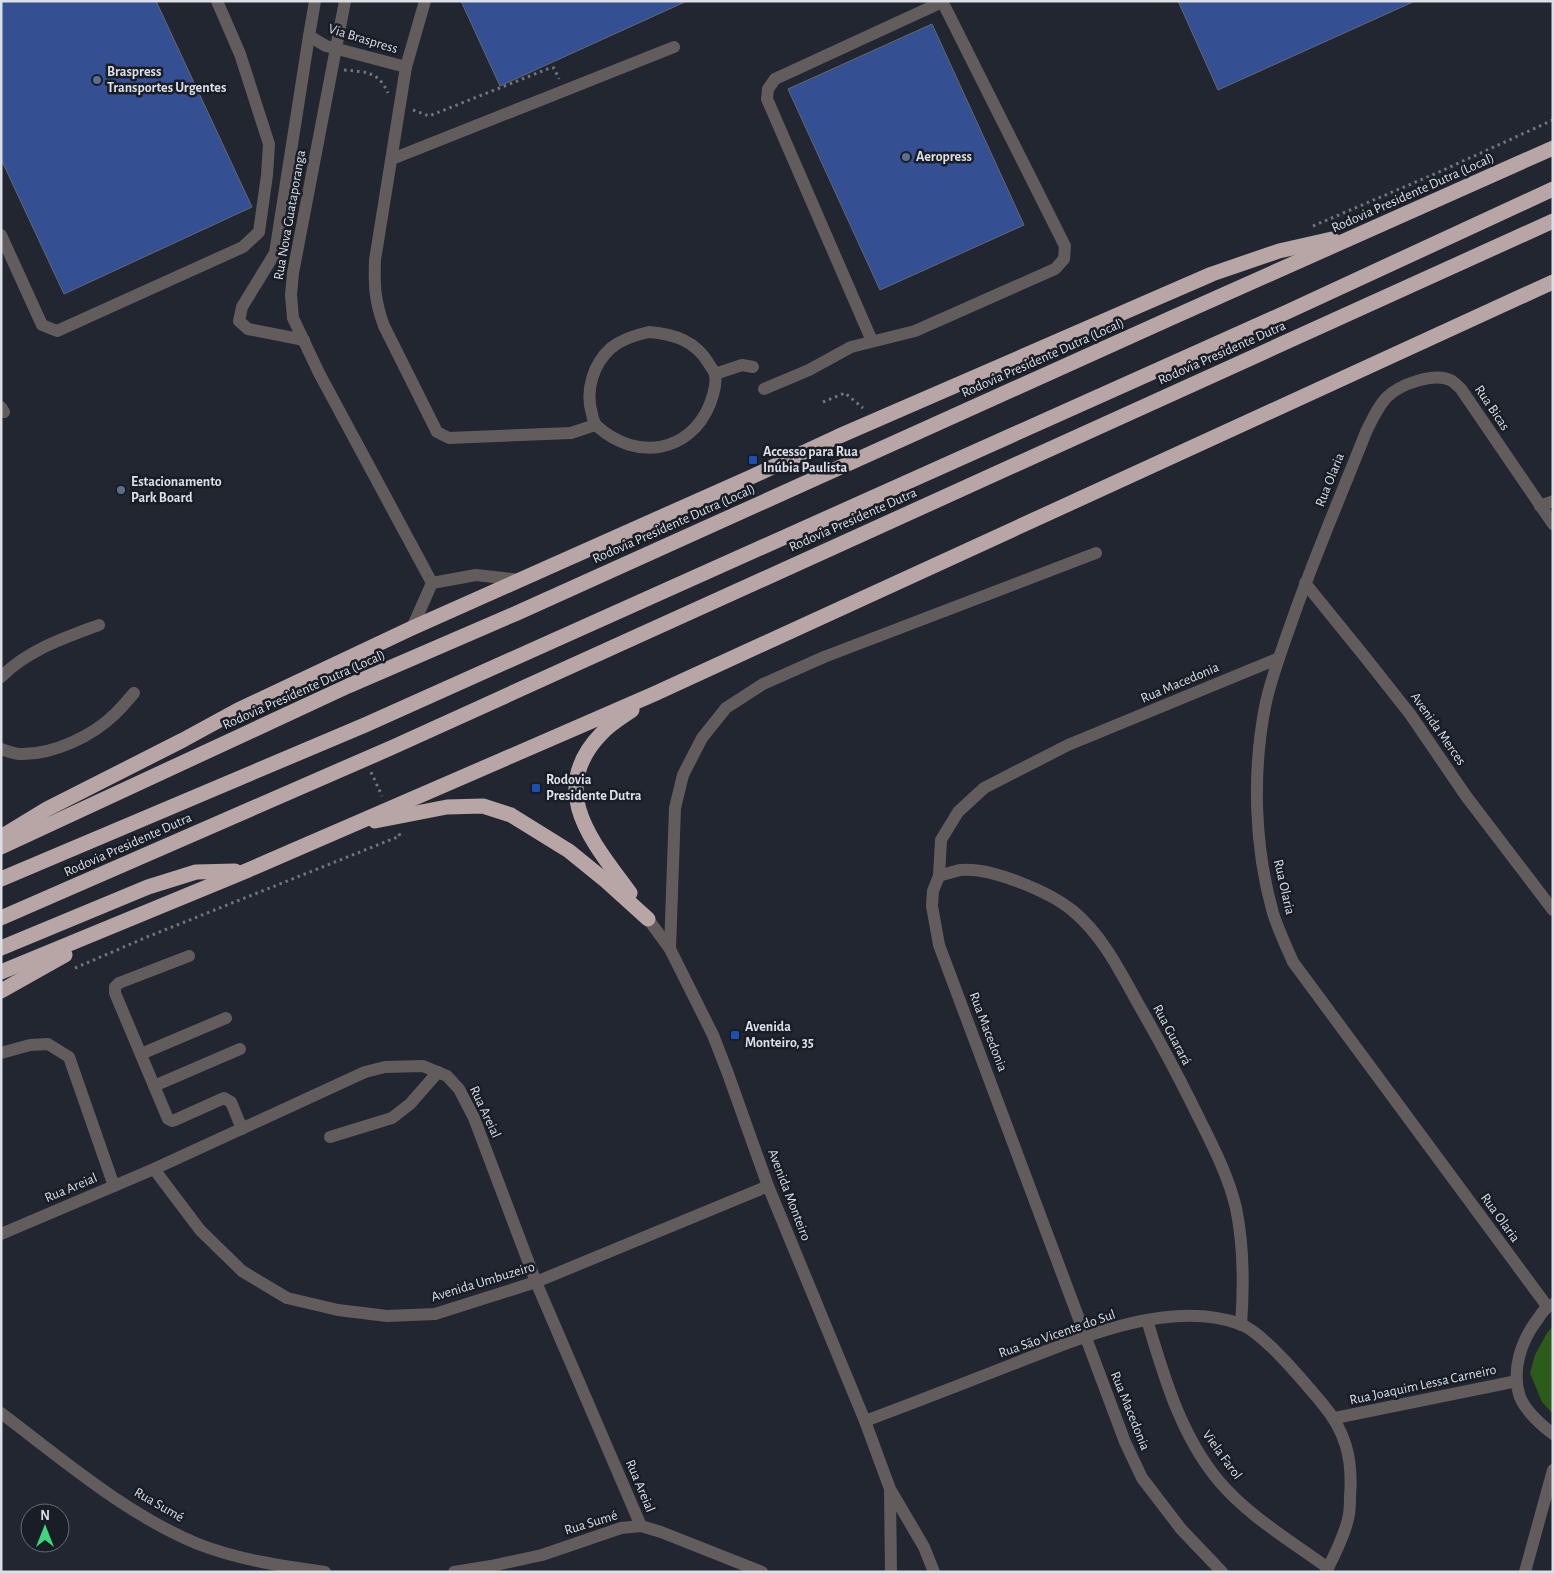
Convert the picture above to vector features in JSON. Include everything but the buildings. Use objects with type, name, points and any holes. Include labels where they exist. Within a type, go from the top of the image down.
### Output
[{"type":"highway","name":"Rodovia Presidente Dutra (Local)","points":[[1,847],[348,686],[517,614],[1553,148]]},
{"type":"highway","name":"Rodovia Presidente Dutra","points":[[1,879],[373,722],[1288,312],[1553,189]]},
{"type":"highway","name":"Rodovia Presidente Dutra","points":[[1,918],[392,747],[1553,221]]},
{"type":"highway","points":[[1,837],[48,809],[238,710],[412,628],[751,478],[837,437],[1212,274],[1279,251],[1368,231]]},
{"type":"highway","points":[[1,972],[119,925],[654,694],[1553,282]]},
{"type":"highway","points":[[648,919],[589,836],[579,812],[575,793],[578,770],[588,750],[602,732],[654,694]]},
{"type":"highway","points":[[352,825],[447,807],[483,806],[511,814],[569,851],[648,919]]},
{"type":"highway","points":[[1,948],[148,886],[196,872],[246,870]]},
{"type":"highway","points":[[1,991],[119,925]]},
{"type":"street","points":[[1,235],[42,325],[57,331],[243,247],[259,232],[267,175],[269,144],[240,54],[217,1]]},
{"type":"street","name":"Rua Nova Guataporanga","points":[[345,1],[293,273],[291,295],[293,318],[320,373],[432,583]]},
{"type":"street","name":"Via Braspress","points":[[313,4],[309,36],[326,46],[406,67],[425,1]]},
{"type":"street","points":[[764,390],[809,370],[851,347],[915,331],[1055,269],[1064,259],[1065,246],[942,2],[775,80],[768,89],[767,99],[872,341]]},
{"type":"street","points":[[304,340],[248,329],[239,321],[242,307],[275,253],[309,36]]},
{"type":"street","points":[[392,160],[674,47]]},
{"type":"street","points":[[406,67],[376,260],[374,286],[377,308],[384,326],[437,432],[448,438],[571,433],[595,425]]},
{"type":"street","points":[[649,332],[670,334],[689,342],[704,356],[715,374],[713,396],[705,415],[692,431],[674,443],[653,448],[632,447],[612,439],[595,425],[589,405],[590,384],[597,365],[611,348],[628,337],[649,332]]},
{"type":"street","points":[[715,374],[742,365],[753,367]]},
{"type":"street","name":"Rua Bicas","points":[[1377,409],[1398,388],[1425,378],[1439,377],[1451,380],[1461,389],[1553,524]]},
{"type":"street","name":"Rua Olaria","points":[[1377,409],[1305,583],[1279,658],[1265,712],[1258,759],[1258,811],[1262,863],[1273,914],[1293,962],[1550,1305]]},
{"type":"street","points":[[1540,506],[1553,501]]},
{"type":"street","points":[[670,949],[675,808],[683,775],[702,738],[726,708],[763,684],[824,657],[1096,552]]},
{"type":"street","points":[[412,628],[432,583],[476,575],[520,580]]},
{"type":"street","name":"Avenida Merces","points":[[1305,583],[1410,714],[1466,796],[1548,899],[1553,910]]},
{"type":"street","points":[[1,677],[40,648],[99,624]]},
{"type":"street","name":"Rua Macedonia","points":[[1222,1572],[1181,1529],[1142,1478],[1125,1442],[939,945],[932,906],[933,891],[939,876],[941,840],[958,812],[984,788],[1068,745],[1279,658]]},
{"type":"street","points":[[1,749],[19,754],[47,751],[70,742],[92,732],[115,714],[134,693]]},
{"type":"street","name":"Rua Guarará","points":[[939,876],[962,870],[990,873],[1033,887],[1073,911],[1097,936],[1122,974],[1169,1060],[1222,1165],[1235,1207],[1242,1246],[1244,1283],[1241,1325]]},
{"type":"street","name":"Avenida Monteiro","points":[[648,919],[670,949],[713,1035],[768,1186],[865,1421],[890,1489],[924,1547],[934,1572]]},
{"type":"street","points":[[190,956],[119,983],[115,988],[115,993],[168,1119],[172,1121],[224,1098],[231,1102],[242,1129]]},
{"type":"street","points":[[141,1054],[226,1018]]},
{"type":"street","points":[[1,1053],[30,1045],[48,1044],[69,1057],[114,1186]]},
{"type":"street","points":[[154,1086],[240,1049]]},
{"type":"street","name":"Rua Areial","points":[[1,1234],[154,1169],[365,1072],[385,1067],[423,1066],[447,1076],[459,1089],[474,1118],[536,1282],[641,1526]]},
{"type":"street","points":[[330,1137],[392,1118],[410,1104],[438,1072]]},
{"type":"street","name":"Avenida Umbuzeiro","points":[[154,1169],[200,1230],[242,1271],[287,1298],[338,1310],[387,1316],[435,1314],[536,1282],[768,1186]]},
{"type":"street","points":[[1550,1305],[1529,1331],[1520,1353],[1517,1381],[1521,1398],[1536,1421],[1553,1434]]},
{"type":"street","name":"Rua São Vicente do Sul","points":[[865,1421],[1086,1337],[1147,1320],[1167,1317],[1208,1316],[1241,1325],[1263,1340],[1301,1378],[1335,1418],[1349,1452],[1352,1481],[1348,1519],[1327,1570]]},
{"type":"street","name":"Viela Farol","points":[[1147,1320],[1163,1373],[1178,1412],[1196,1449],[1218,1480],[1250,1511],[1327,1570]]},
{"type":"street","name":"Rua Joaquim Lessa Carneiro","points":[[1335,1418],[1517,1381]]},
{"type":"street","name":"Rua Sumé","points":[[1,1413],[95,1484],[160,1526],[199,1544],[264,1563],[325,1572]]},
{"type":"street","points":[[1525,1572],[1553,1470]]},
{"type":"street","name":"Avenida Monteiro","points":[[890,1489],[891,1572]]},
{"type":"street","name":"Rua Sumé","points":[[454,1572],[542,1555],[621,1528],[641,1526],[762,1572]]},
{"type":"path","points":[[335,72],[344,70],[373,74],[383,82],[388,94],[413,110],[429,116],[554,68],[564,90]]},
{"type":"path","points":[[69,970],[400,836]]},
{"type":"green space","points":[[1553,1326],[1553,1414],[1542,1402],[1530,1373],[1535,1355]]},
{"type":"place","name":"Braspress Transportes Urgentes","points":[[97,80]]},
{"type":"place","name":"Aeropress","points":[[906,157]]},
{"type":"place","name":"Accesso para Rua Inúbia Paulista","points":[[753,460]]},
{"type":"place","name":"Estacionamento Park Board","points":[[121,490]]},
{"type":"place","name":"Rodovia Presidente Dutra","points":[[536,788]]},
{"type":"place","name":"Avenida Monteiro, 35","points":[[735,1035]]}]
